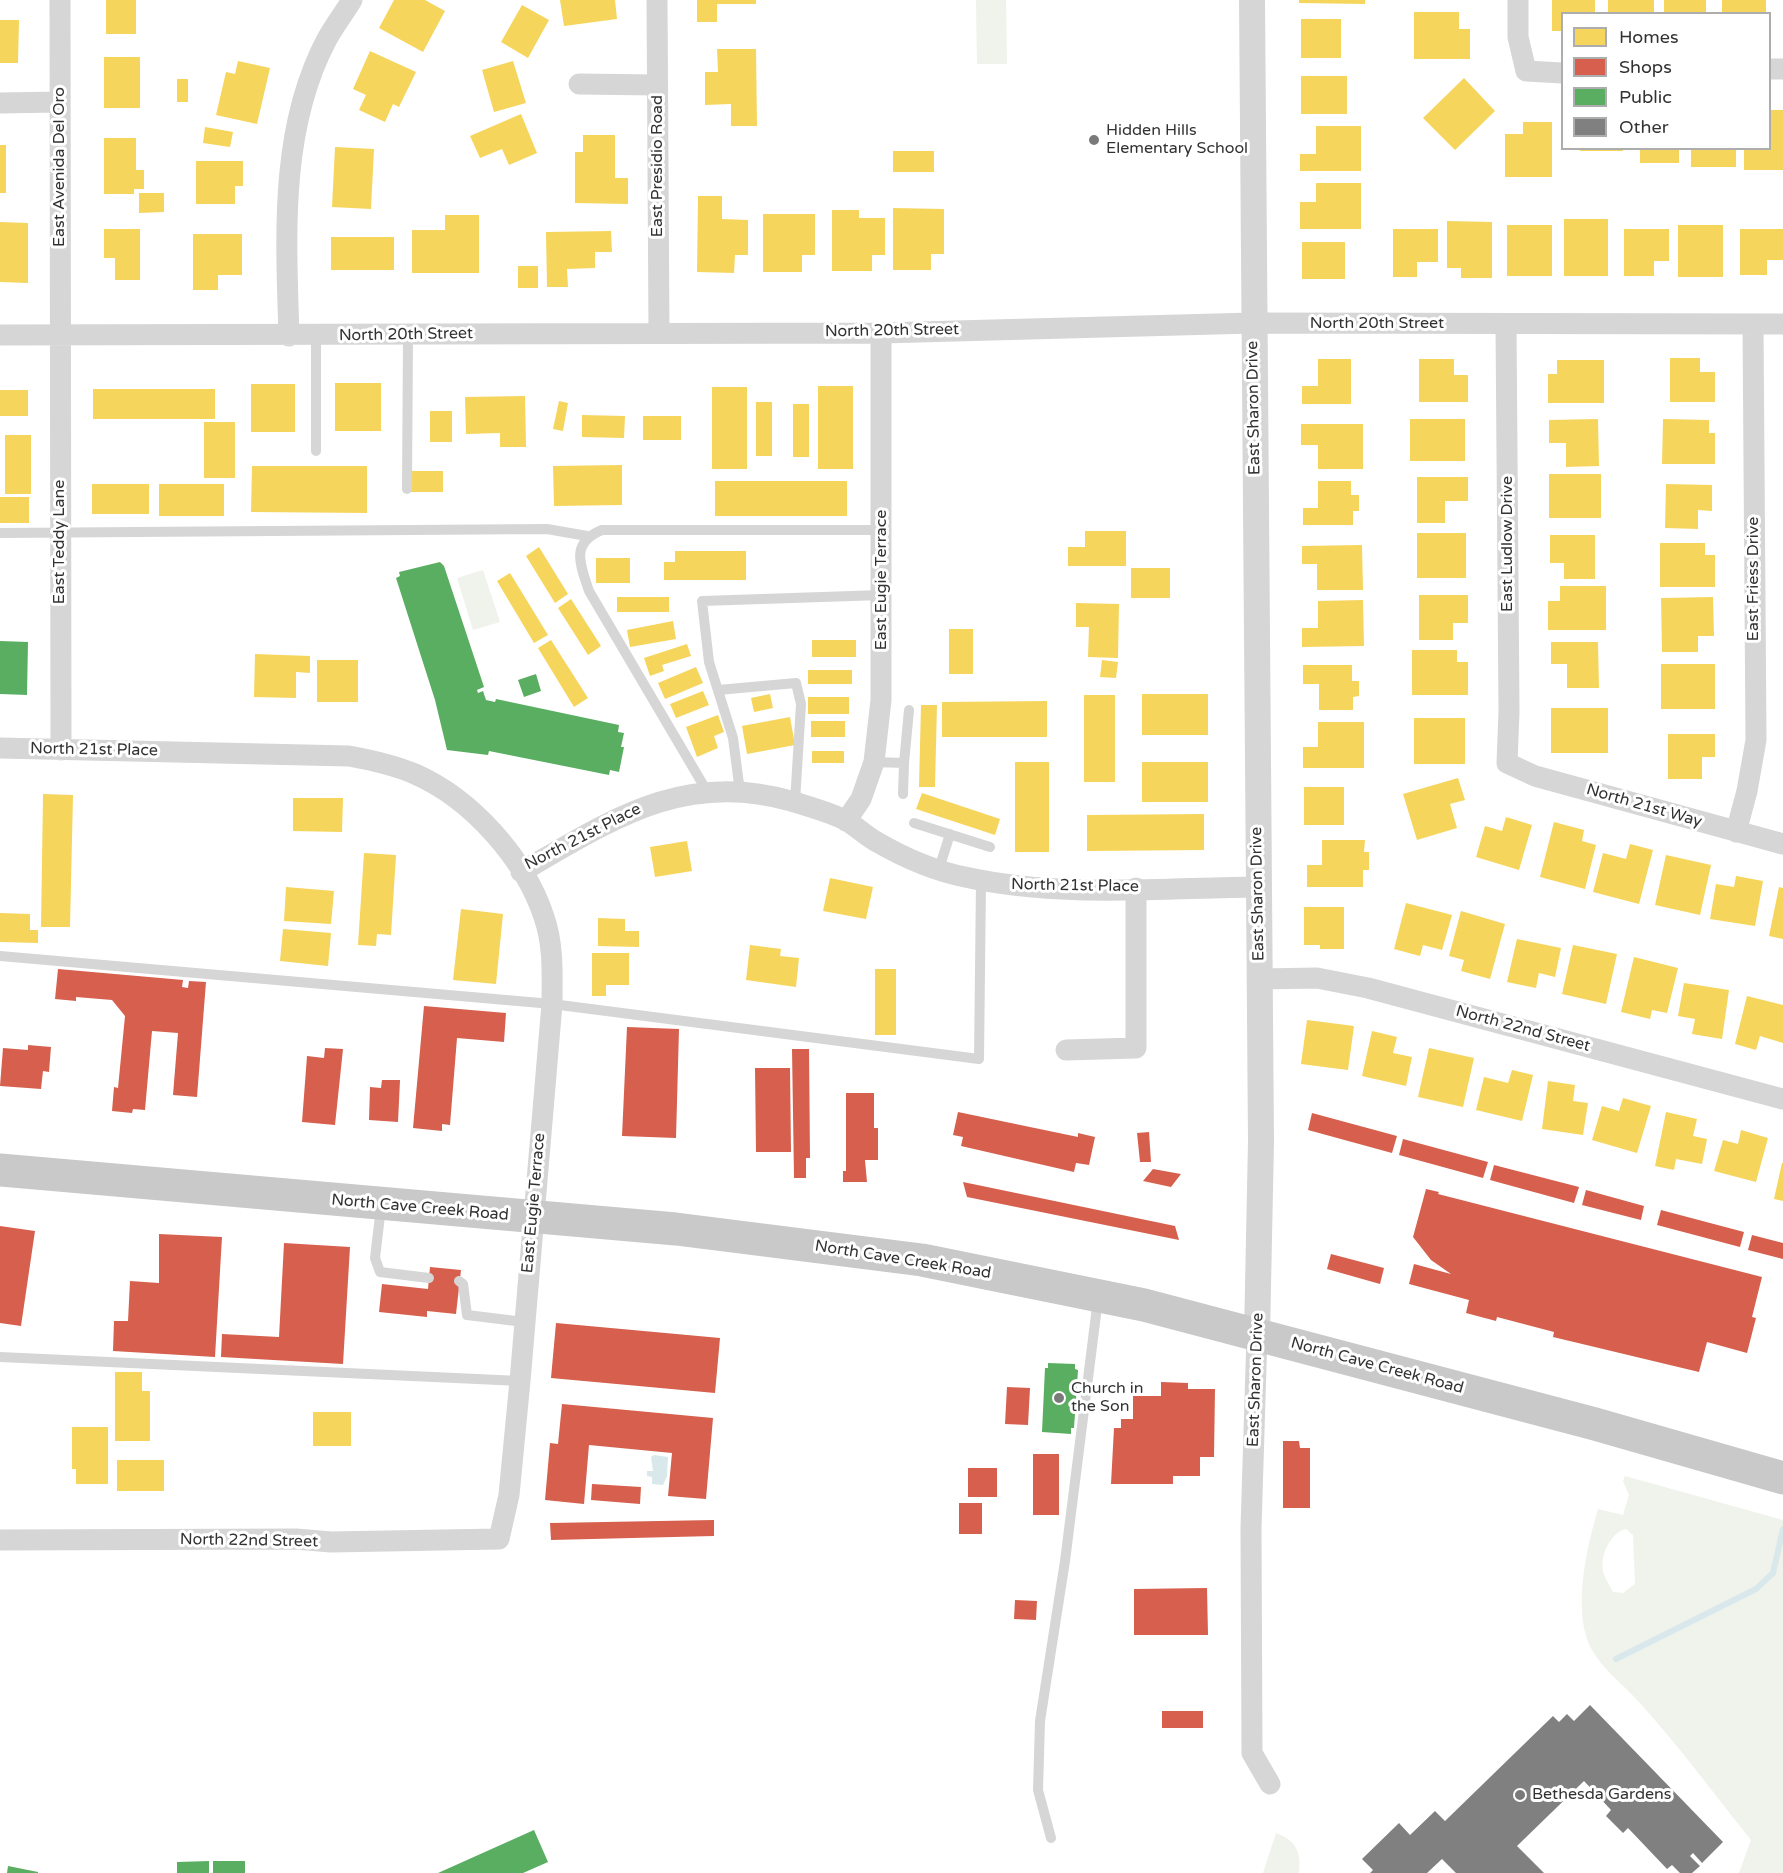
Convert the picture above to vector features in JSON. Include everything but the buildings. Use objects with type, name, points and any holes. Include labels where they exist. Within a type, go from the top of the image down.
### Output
[{"type":"main road","name":"North Cave Creek Road","points":[[0,1170],[676,1229],[889,1255],[1099,1296],[1257,1335],[1596,1424],[1783,1478]]},
{"type":"street","name":"East Avenida Del Oro","points":[[59,335],[60,0]]},
{"type":"street","points":[[289,336],[288,181],[296,130],[327,40],[352,0]]},
{"type":"street","name":"East Presidio Road","points":[[657,0],[659,332]]},
{"type":"street","name":"East Sharon Drive","points":[[1252,0],[1261,1151],[1251,1528],[1252,1752],[1270,1784]]},
{"type":"street","points":[[1518,0],[1518,37],[1526,71],[1561,73]]},
{"type":"street","points":[[579,84],[657,85]]},
{"type":"street","points":[[0,103],[60,102]]},
{"type":"street","name":"North 20th Street","points":[[0,335],[881,333],[1253,323],[1783,324]]},
{"type":"street","name":"East Friess Drive","points":[[1736,832],[1747,791],[1756,740],[1753,324]]},
{"type":"street","name":"East Ludlow Drive","points":[[1506,325],[1509,712],[1507,763]]},
{"type":"street","name":"East Eugie Terrace","points":[[846,821],[861,799],[874,762],[881,700],[881,333]]},
{"type":"street","name":"East Teddy Lane","points":[[59,335],[61,750]]},
{"type":"street","name":"North 21st Place","points":[[0,748],[349,756],[384,763],[416,774],[448,794],[492,829],[521,872],[596,829],[641,807],[681,795],[740,792],[762,793],[795,802],[846,821],[877,842],[939,869],[1012,886],[1061,889],[1258,887]]},
{"type":"street","name":"North 21st Way","points":[[1507,763],[1535,776],[1783,844]]},
{"type":"street","name":"East Eugie Terrace","points":[[498,1539],[509,1495],[552,1004],[552,956],[544,918],[521,872]]},
{"type":"street","points":[[1066,1050],[1136,1048],[1136,888]]},
{"type":"street","name":"North 22nd Street","points":[[1259,979],[1317,978],[1368,988],[1783,1099]]},
{"type":"street","name":"North 22nd Street","points":[[0,1540],[296,1539],[331,1542],[498,1539]]},
{"type":"lane","points":[[407,489],[408,334]]},
{"type":"lane","points":[[316,336],[316,451]]},
{"type":"lane","points":[[0,533],[547,529],[587,536],[603,530],[882,530]]},
{"type":"lane","points":[[587,536],[580,546],[581,568],[589,591],[708,793]]},
{"type":"lane","points":[[740,792],[733,738],[709,662],[702,601],[882,595]]},
{"type":"lane","points":[[718,690],[796,683],[801,704],[795,802]]},
{"type":"lane","points":[[903,794],[909,710]]},
{"type":"lane","points":[[874,762],[904,764]]},
{"type":"lane","points":[[914,823],[990,847]]},
{"type":"lane","points":[[939,869],[950,834]]},
{"type":"lane","points":[[0,956],[552,1004],[979,1059],[981,880]]},
{"type":"lane","points":[[381,1203],[375,1258],[380,1272],[429,1278]]},
{"type":"lane","points":[[459,1281],[463,1284],[467,1315],[524,1322]]},
{"type":"lane","points":[[1051,1838],[1038,1790],[1040,1721],[1065,1561],[1099,1296]]},
{"type":"lane","points":[[0,1357],[520,1381]]},
{"type":"shaded area","points":[[976,0],[1006,0],[1007,64],[977,64]]},
{"type":"shaded area","points":[[483,570],[500,622],[473,630],[457,578]]},
{"type":"shaded area","points":[[654,1455],[668,1457],[667,1476],[663,1485],[652,1484],[652,1477],[647,1476],[647,1471],[653,1471],[651,1457]]},
{"type":"shaded area","points":[[1625,1476],[1783,1520],[1783,1873],[1739,1873],[1751,1840],[1668,1736],[1599,1660],[1589,1644],[1582,1612],[1586,1558],[1598,1509],[1623,1515],[1629,1495],[1623,1481]],"holes":[[[1626,1529],[1633,1535],[1635,1584],[1623,1593],[1613,1592],[1603,1571],[1605,1551],[1611,1539],[1621,1531]]]},
{"type":"shaded area","points":[[1276,1833],[1289,1840],[1296,1848],[1299,1873],[1263,1873]]},
{"type":"waterway","points":[[1616,1659],[1756,1589],[1773,1573],[1783,1529]]},
{"type":"place","name":"Hidden Hills Elementary School","points":[[1094,140]]},
{"type":"place","name":"Church in the Son","points":[[1059,1398]]},
{"type":"place","name":"Bethesda Gardens","points":[[1520,1795]]}]
